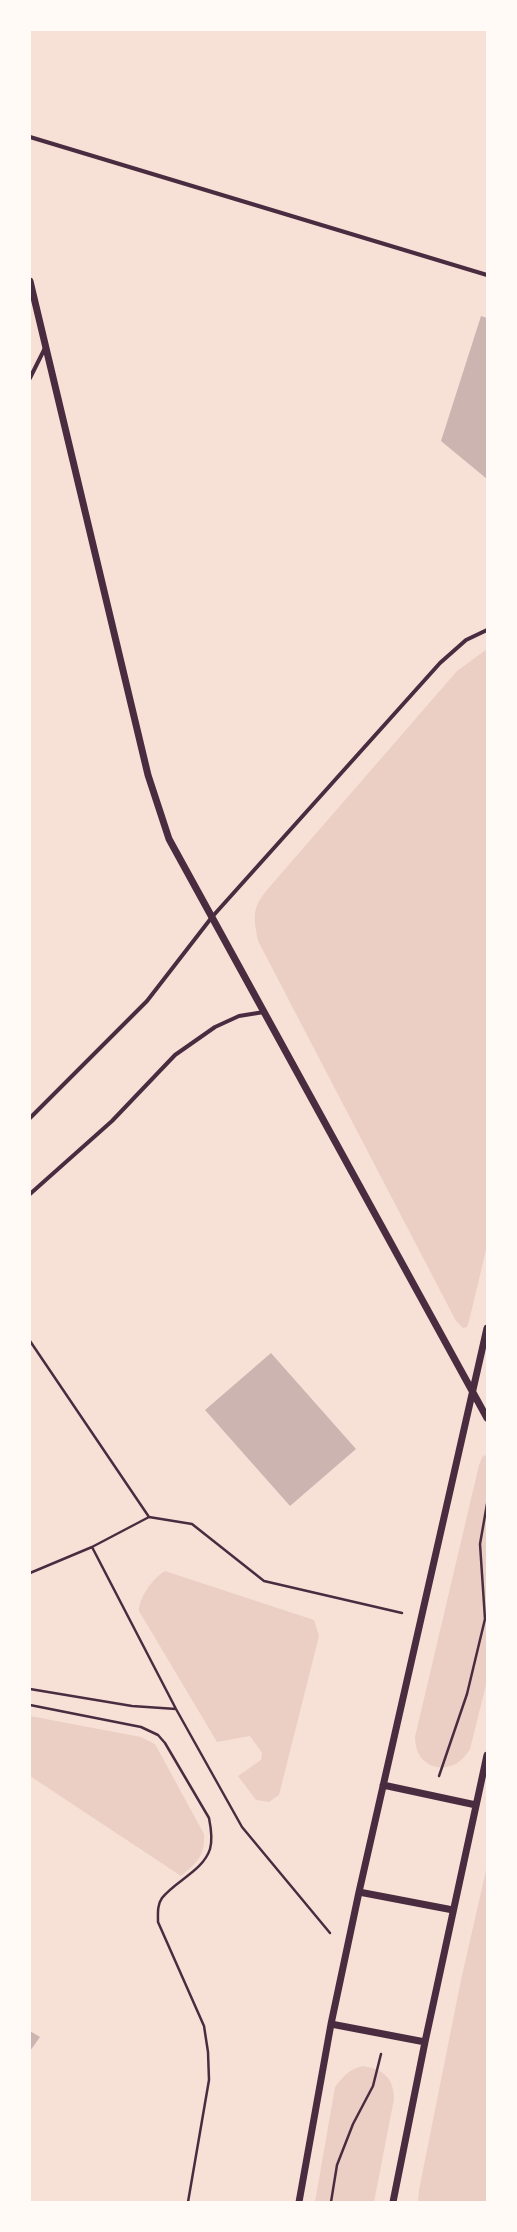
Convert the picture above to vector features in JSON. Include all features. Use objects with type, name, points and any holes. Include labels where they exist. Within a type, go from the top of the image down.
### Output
[{"type":"street","points":[[30,137],[487,275]]},
{"type":"street","points":[[30,281],[148,775],[169,839],[487,1418]]},
{"type":"street","points":[[30,378],[45,348]]},
{"type":"street","points":[[30,1118],[147,1001],[212,917],[440,663],[466,640],[487,630]]},
{"type":"street","points":[[30,1194],[112,1121],[175,1055],[215,1026],[239,1016],[264,1012]]},
{"type":"street","points":[[299,2202],[332,2024],[359,1892],[487,1328]]},
{"type":"street","points":[[393,2202],[425,2042],[487,1755]]},
{"type":"street","points":[[383,1785],[476,1805]]},
{"type":"street","points":[[359,1892],[453,1910]]},
{"type":"street","points":[[332,2024],[425,2042]]},
{"type":"path","points":[[30,1341],[149,1517]]},
{"type":"path","points":[[432,1795],[466,1694],[485,1619],[480,1544],[487,1504]]},
{"type":"path","points":[[30,1573],[92,1547],[149,1517],[192,1524],[264,1580],[422,1618]]},
{"type":"path","points":[[92,1547],[176,1709],[242,1827],[346,1953]]},
{"type":"path","points":[[30,1689],[132,1706],[176,1709]]},
{"type":"path","points":[[30,1705],[141,1727],[158,1735],[209,1818],[211,1834],[210,1849],[203,1861],[162,1899],[158,1910],[158,1922],[204,2026],[208,2052],[209,2080],[188,2202]]},
{"type":"path","points":[[331,2202],[337,2165],[353,2124],[373,2086],[377,2065],[388,2034]]},
{"type":"shaded area","points":[[487,649],[487,1246],[469,1321],[467,1327],[463,1328],[456,1321],[258,941],[255,926],[255,914],[258,904],[266,891],[457,671]]},
{"type":"shaded area","points":[[485,1455],[487,1456],[487,1681],[470,1749],[463,1758],[455,1764],[446,1767],[436,1767],[428,1764],[421,1758],[417,1749],[415,1737],[479,1465],[482,1457]]},
{"type":"shaded area","points":[[165,1571],[314,1620],[319,1636],[279,1795],[269,1802],[256,1800],[238,1776],[261,1760],[262,1753],[250,1736],[217,1742],[139,1611],[144,1594],[156,1578]]},
{"type":"shaded area","points":[[30,1716],[141,1737],[155,1744],[204,1834],[203,1848],[196,1863],[181,1876],[30,1776]]},
{"type":"shaded area","points":[[487,1866],[487,2202],[418,2202],[419,2190],[461,1980]]},
{"type":"shaded area","points":[[363,2066],[376,2069],[386,2076],[392,2085],[394,2099],[374,2202],[315,2202],[335,2087],[350,2071]]},
{"type":"building","points":[[481,316],[487,318],[487,479],[441,441]]},
{"type":"building","points":[[271,1353],[356,1449],[290,1506],[205,1410]]},
{"type":"building","points":[[30,2031],[40,2037],[30,2051]]}]
